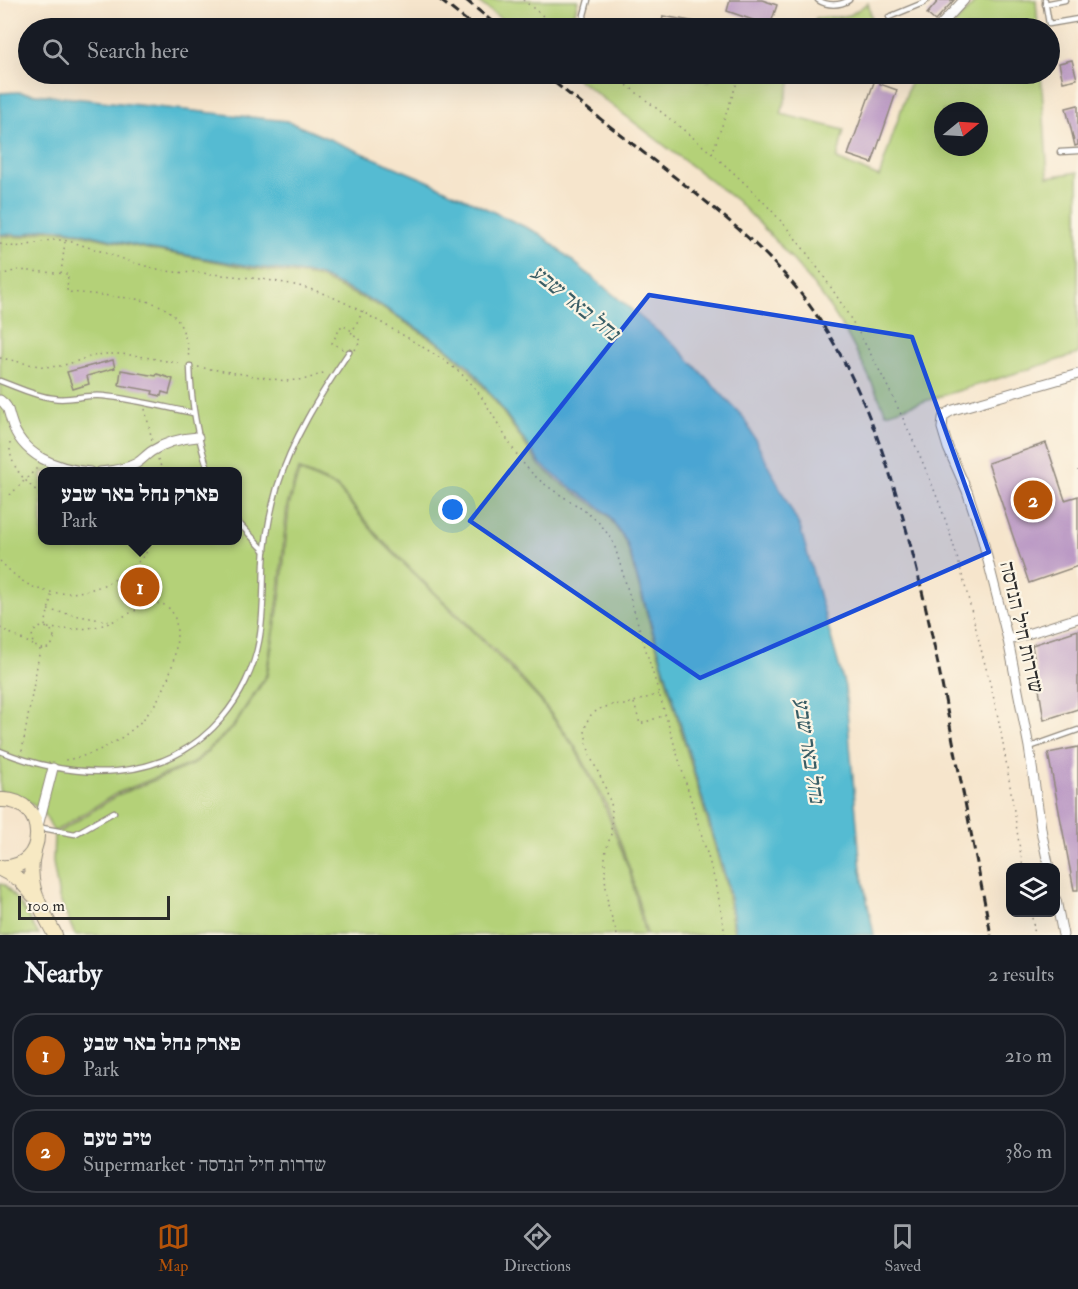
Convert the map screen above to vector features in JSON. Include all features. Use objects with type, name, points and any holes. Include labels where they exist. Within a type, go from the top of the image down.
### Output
[{"type":"street","points":[[947,18],[964,0]]},
{"type":"street","name":"שדרות חיל הנדסה","points":[[1048,863],[1008,640],[981,533],[967,491],[948,448],[942,422],[946,414],[957,409],[1078,374]]},
{"type":"street","points":[[0,400],[8,408],[18,437],[30,450],[60,467]]},
{"type":"street","points":[[128,467],[136,464],[154,450],[174,441],[198,437]]},
{"type":"street","points":[[1008,640],[1078,618]]},
{"type":"street","points":[[37,827],[56,764]]},
{"type":"street","points":[[0,800],[18,803],[34,817],[38,838],[30,875],[37,899],[55,935]]},
{"type":"street","points":[[0,868],[18,865],[28,858],[34,849]]},
{"type":"street","points":[[0,868],[19,879],[37,899]]},
{"type":"street","points":[[1059,917],[1063,935]]},
{"type":"lane","points":[[584,18],[588,0]]},
{"type":"lane","points":[[818,0],[833,5],[849,0]]},
{"type":"lane","points":[[889,17],[927,0]]},
{"type":"lane","points":[[1048,18],[1045,2],[1065,0]]},
{"type":"lane","points":[[1060,22],[1078,19]]},
{"type":"lane","points":[[1060,152],[1078,151]]},
{"type":"lane","points":[[0,751],[21,759],[94,772],[128,770],[159,762],[187,749],[212,730],[232,706],[243,687],[259,643],[264,605],[265,551],[271,511],[285,465],[303,425],[349,352]]},
{"type":"lane","points":[[190,366],[193,413],[208,467]]},
{"type":"lane","points":[[0,381],[21,390],[51,398],[72,399],[101,395],[193,413]]},
{"type":"lane","points":[[242,526],[265,551]]},
{"type":"lane","points":[[1029,747],[1078,730]]},
{"type":"lane","points":[[37,827],[75,834],[114,812]]},
{"type":"path","points":[[523,0],[546,18]]},
{"type":"path","points":[[625,84],[712,155],[771,210],[817,267],[849,314],[875,362],[915,446],[951,538],[996,707],[1022,863]]},
{"type":"path","points":[[712,155],[737,84]]},
{"type":"path","points":[[0,244],[22,246],[48,240],[65,240],[166,270],[276,282],[320,292],[363,311],[429,351],[472,385],[524,464],[538,480],[592,516],[614,544],[717,888],[725,935]]},
{"type":"path","points":[[61,274],[65,240]]},
{"type":"path","points":[[0,275],[18,270],[68,274],[67,292],[140,299],[159,305],[167,309],[183,329],[190,366]]},
{"type":"path","points":[[352,331],[363,311]]},
{"type":"path","points":[[342,325],[352,331],[351,334],[361,340],[353,355],[332,343],[342,325]]},
{"type":"path","points":[[0,358],[44,366],[61,366],[97,355],[115,354],[286,381],[314,376],[341,364]]},
{"type":"path","points":[[144,403],[154,450],[161,467]]},
{"type":"path","points":[[15,431],[10,441],[11,460],[25,480],[38,491]]},
{"type":"path","points":[[10,495],[44,460]]},
{"type":"path","points":[[0,561],[12,573],[30,585],[52,592],[79,592],[103,586],[123,575],[140,561],[151,545]]},
{"type":"path","points":[[45,626],[52,592]]},
{"type":"path","points":[[48,628],[96,627],[150,604],[162,604],[171,611],[177,634],[172,667],[163,691],[150,711],[118,741],[99,751],[56,764]]},
{"type":"path","points":[[48,610],[111,622]]},
{"type":"path","points":[[0,628],[38,648],[48,648],[54,641],[53,633],[45,626],[38,628],[32,634],[32,641],[38,648],[21,759]]},
{"type":"path","points":[[617,935],[608,905],[605,878],[605,854],[611,834],[612,807],[590,756],[585,733],[586,723],[591,715],[609,705],[624,705],[659,694]]},
{"type":"path","points":[[634,702],[640,724],[666,715]]},
{"type":"path","points":[[1032,917],[1035,935]]},
{"type":"highlighted area","points":[[649,295],[912,337],[989,552],[700,678],[470,521]]},
{"type":"green space","points":[[476,0],[578,0],[574,18],[500,18]]},
{"type":"green space","points":[[977,0],[1036,0],[1037,18],[960,18]]},
{"type":"green space","points":[[868,3],[872,18],[816,18],[838,17],[850,15]]},
{"type":"green space","points":[[584,84],[790,84],[781,114],[844,130],[837,159],[879,177],[910,84],[1042,84],[1048,177],[1078,172],[1078,354],[886,413],[850,340],[833,312],[782,248],[737,201]]},
{"type":"green space","points":[[45,230],[66,231],[250,268],[317,277],[379,306],[444,347],[469,369],[497,404],[540,466],[608,516],[626,543],[726,885],[734,935],[647,935],[631,872],[606,803],[575,746],[541,700],[504,659],[380,538],[338,487],[298,469],[287,506],[279,592],[266,675],[233,726],[193,763],[117,793],[54,832],[43,812],[26,800],[0,792],[0,236],[22,237]]},
{"type":"green space","points":[[299,471],[337,488],[379,539],[502,660],[540,701],[574,747],[604,804],[630,873],[645,935],[75,935],[59,898],[53,862],[54,835],[118,795],[194,764],[234,727],[267,676],[281,592],[289,506]]},
{"type":"green space","points":[[0,884],[5,885],[23,908],[39,935],[0,935]]},
{"type":"water","name":"נחל באר שבע","points":[[18,92],[287,121],[428,181],[540,234],[679,349],[744,418],[800,527],[845,687],[861,870],[874,935],[736,935],[728,885],[627,542],[609,515],[541,464],[470,367],[445,346],[379,304],[318,275],[147,248],[66,229],[45,228],[22,235],[0,234],[0,93]]},
{"type":"building","points":[[730,0],[762,0],[777,5],[773,18],[747,18],[727,11]]},
{"type":"building","points":[[939,0],[954,0],[938,18],[932,18],[927,14]]},
{"type":"building","points":[[1072,60],[1077,79],[1063,82],[1060,63]]},
{"type":"building","points":[[873,84],[897,90],[872,163],[848,155]]},
{"type":"building","points":[[1078,105],[1078,145],[1075,146],[1066,108]]},
{"type":"building","points":[[113,360],[115,368],[87,376],[89,384],[73,389],[67,372]]},
{"type":"building","points":[[121,370],[156,376],[157,374],[173,379],[169,394],[162,392],[161,396],[152,394],[153,391],[119,385]]},
{"type":"building","points":[[1046,443],[1065,500],[1078,496],[1078,566],[1029,583],[988,463]]},
{"type":"building","points":[[1078,630],[1078,709],[1044,720],[1032,645]]},
{"type":"building","points":[[1078,747],[1078,890],[1074,890],[1048,753]]},
{"type":"railway","points":[[440,0],[463,18]]},
{"type":"railway","points":[[466,0],[488,18]]},
{"type":"railway","points":[[557,84],[704,200],[750,240],[793,284],[810,307],[826,330],[853,380],[865,406],[894,487],[923,596],[991,935]]},
{"type":"place","name":"טיב טעם","points":[[1033,500]]},
{"type":"place","name":"פארק נחל באר שבע","points":[[140,587]]}]
